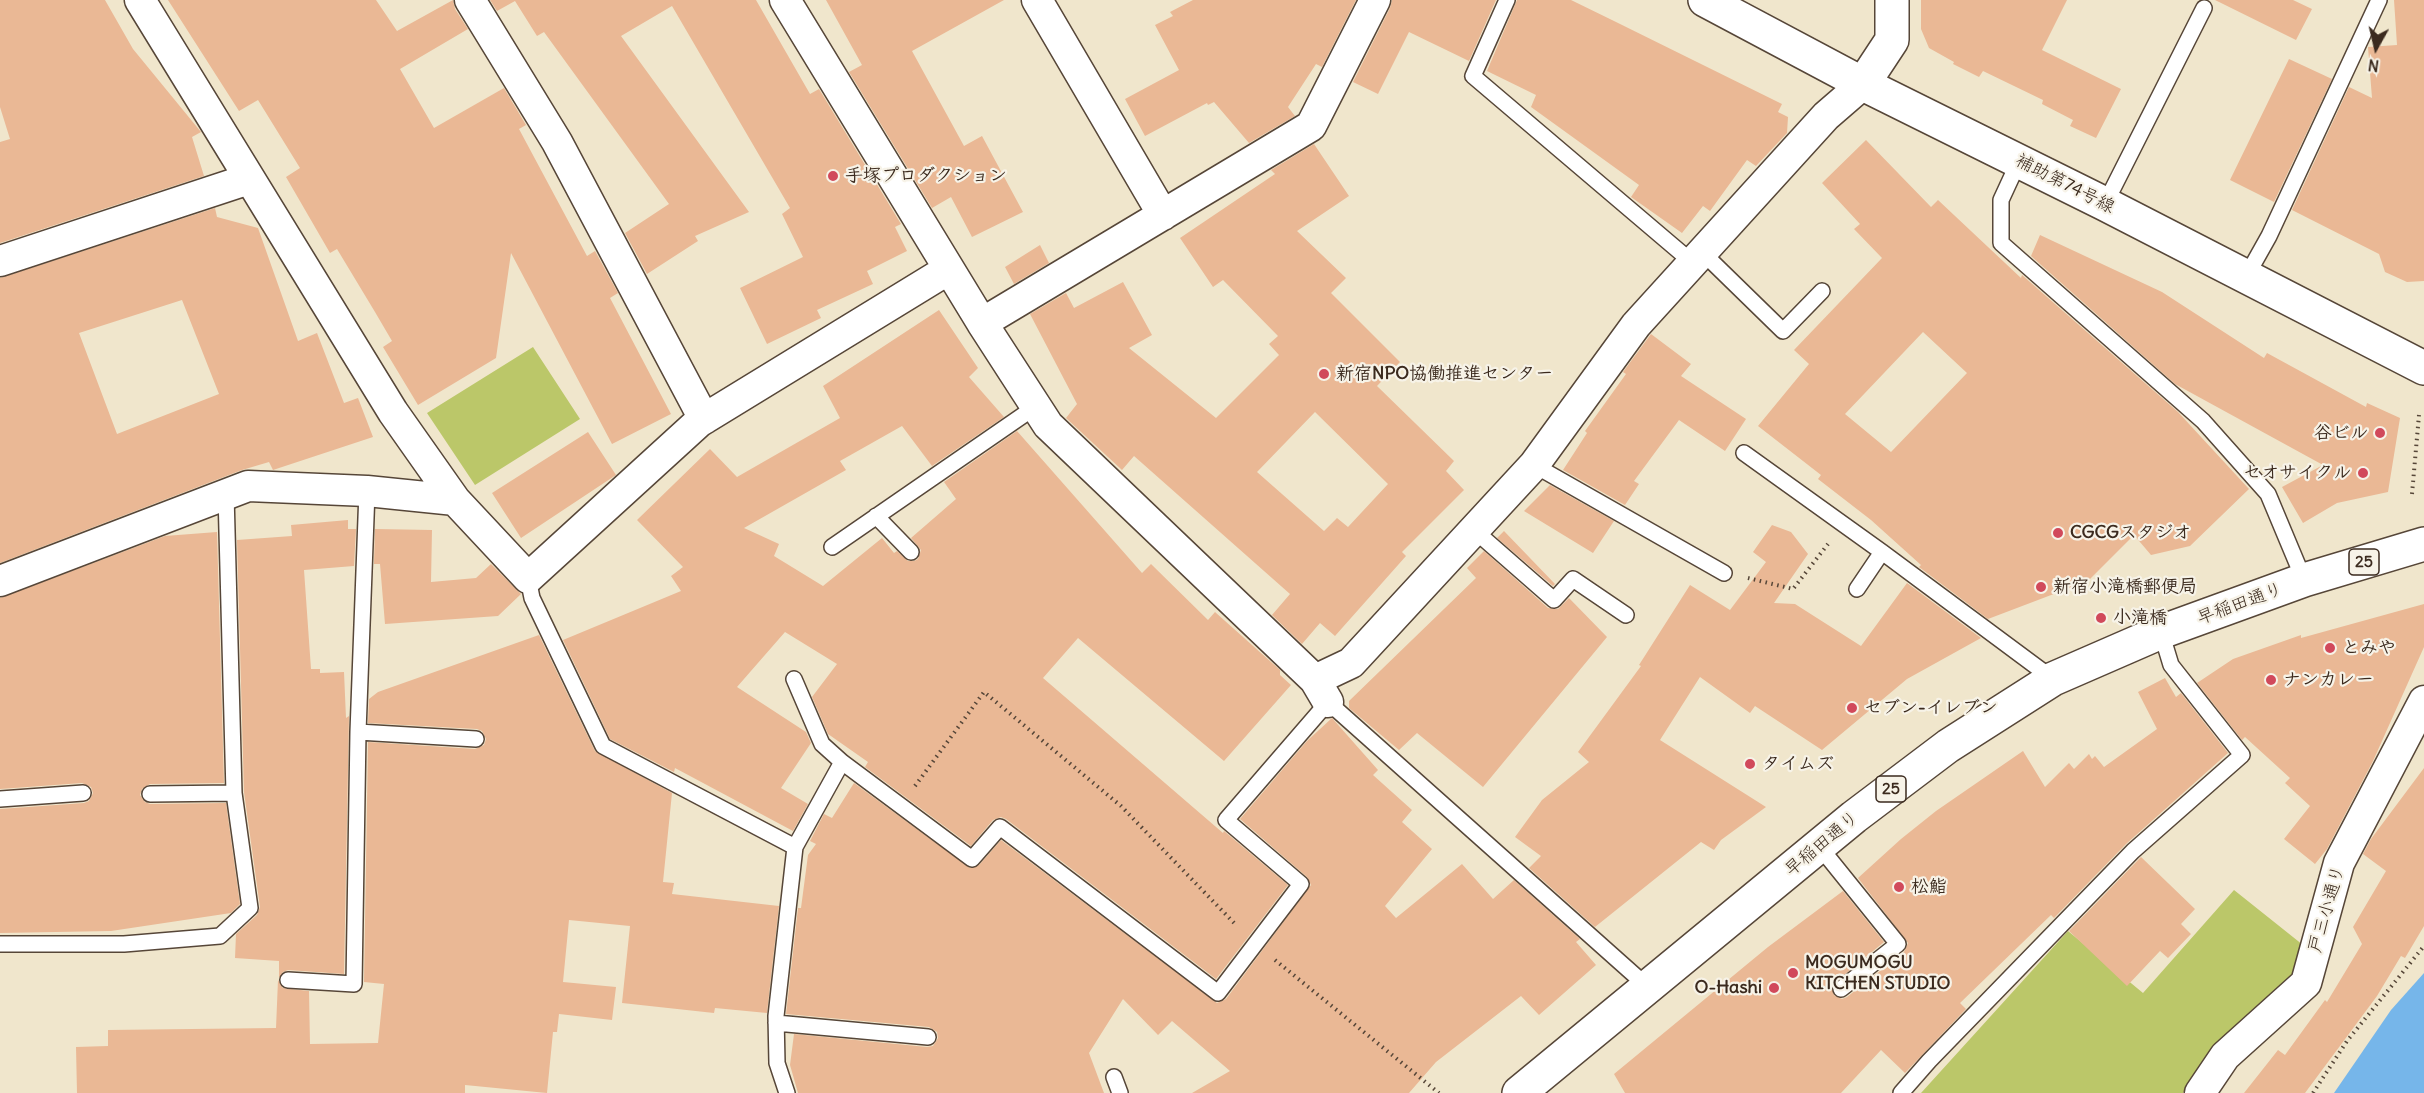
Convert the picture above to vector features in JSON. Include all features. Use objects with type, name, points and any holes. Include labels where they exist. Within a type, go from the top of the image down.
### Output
[{"type":"main road","name":"補助第74号線","points":[[1705,0],[1863,84],[2105,204],[2424,368]]},
{"type":"main road","points":[[1863,84],[1892,40],[1892,0]]},
{"type":"main road","name":"早稲田通り","points":[[1534,1090],[1648,988],[1854,817],[1948,746],[2053,679],[2161,632],[2304,580],[2424,544]]},
{"type":"street","points":[[141,0],[393,412],[454,501],[528,578],[704,419],[949,269]]},
{"type":"street","points":[[470,0],[557,142],[704,419]]},
{"type":"street","points":[[785,0],[982,323],[1048,425],[1322,691],[1351,663],[1534,465],[1636,325],[1826,116],[1863,84]]},
{"type":"street","points":[[1037,0],[1163,215]]},
{"type":"street","points":[[982,323],[1311,126],[1375,0]]},
{"type":"street","points":[[0,261],[249,179]]},
{"type":"street","points":[[0,581],[248,486],[367,491],[454,501]]},
{"type":"street","name":"戸三小通り","points":[[2200,1093],[2225,1056],[2306,983],[2339,863],[2424,701]]},
{"type":"lane","points":[[1507,0],[1473,76],[1697,258],[1783,332],[1822,291]]},
{"type":"lane","points":[[2246,276],[2269,236],[2379,0]]},
{"type":"lane","points":[[2105,204],[2204,8]]},
{"type":"lane","points":[[2019,161],[2001,200],[2001,243],[2203,421],[2268,494],[2304,580]]},
{"type":"lane","points":[[831,547],[1035,407]]},
{"type":"lane","points":[[1744,453],[2053,679]]},
{"type":"lane","points":[[1534,465],[1724,573]]},
{"type":"lane","points":[[288,980],[354,984],[358,732],[367,491]]},
{"type":"lane","points":[[0,944],[124,944],[220,936],[250,908],[234,793],[226,494]]},
{"type":"lane","points":[[876,516],[911,552]]},
{"type":"lane","points":[[1474,530],[1554,600],[1573,579],[1626,615]]},
{"type":"lane","points":[[1857,589],[1882,552]]},
{"type":"lane","points":[[528,578],[532,598],[603,746],[795,848]]},
{"type":"lane","points":[[1901,1093],[1929,1061],[2133,851],[2242,755],[2171,665],[2161,632]]},
{"type":"lane","points":[[794,679],[822,744],[900,806],[972,859],[1000,827],[1218,993],[1301,884],[1226,820],[1322,691],[1648,988]]},
{"type":"lane","points":[[358,732],[476,739]]},
{"type":"lane","points":[[787,1093],[777,1063],[776,1023],[795,848],[842,762]]},
{"type":"lane","points":[[0,799],[83,793]]},
{"type":"lane","points":[[150,794],[234,793]]},
{"type":"lane","points":[[1819,846],[1898,944],[1841,990]]},
{"type":"lane","points":[[776,1023],[928,1037]]},
{"type":"lane","points":[[1114,1077],[1120,1093]]},
{"type":"path","points":[[2412,494],[2419,415]]},
{"type":"path","points":[[1724,573],[1793,589],[1844,524]]},
{"type":"path","points":[[900,806],[984,692],[1121,806],[1255,945],[1439,1093]]},
{"type":"path","points":[[2313,1093],[2347,1041],[2424,946]]},
{"type":"green space","points":[[533,347],[580,419],[475,485],[427,413]]},
{"type":"green space","points":[[2234,890],[2303,945],[2290,982],[2210,1052],[2183,1093],[1921,1093],[2068,931],[2143,993]]},
{"type":"water","points":[[2424,973],[2424,1093],[2334,1093],[2391,1010]]},
{"type":"building","points":[[0,0],[105,0],[133,49],[201,132],[192,137],[204,176],[0,243],[0,142],[10,139],[0,107]]},
{"type":"building","points":[[168,0],[376,0],[397,31],[453,0],[455,9],[468,29],[400,69],[434,128],[504,88],[526,125],[519,129],[587,256],[595,251],[618,293],[610,298],[671,414],[612,444],[511,253],[496,358],[418,405],[383,347],[392,341],[337,249],[330,253],[286,177],[300,168],[258,100],[239,111]]},
{"type":"building","points":[[490,0],[756,0],[810,94],[819,89],[901,224],[895,227],[907,251],[867,271],[873,284],[817,310],[821,318],[767,344],[740,288],[803,257],[782,214],[790,208],[672,6],[621,36],[749,212],[695,236],[698,241],[647,274],[625,233],[669,204],[544,32],[537,36],[515,1],[497,11]]},
{"type":"building","points":[[826,0],[1004,0],[912,51],[964,146],[982,136],[1023,212],[972,237],[951,197],[932,208],[849,72],[862,65]]},
{"type":"building","points":[[1193,0],[1356,0],[1322,67],[1316,64],[1288,107],[1295,116],[1249,143],[1214,102],[1208,105],[1207,103],[1145,136],[1125,99],[1179,70],[1155,25],[1173,16],[1170,12]]},
{"type":"building","points":[[1392,0],[1496,0],[1469,61],[1409,32],[1378,94],[1353,82]]},
{"type":"building","points":[[1517,0],[1571,0],[1614,21],[1782,104],[1778,112],[1788,117],[1787,133],[1756,166],[1747,160],[1710,211],[1703,206],[1682,233],[1631,197],[1639,185],[1531,107],[1536,95],[1487,71]]},
{"type":"building","points":[[1921,0],[2067,0],[2042,50],[2121,89],[2096,138],[2070,126],[2073,120],[2042,104],[2043,100],[1983,71],[1979,77],[1929,48],[1921,29]]},
{"type":"building","points":[[2215,0],[2293,0],[2312,9],[2296,40]]},
{"type":"building","points":[[2394,0],[2424,0],[2424,281],[2407,282],[2385,272],[2379,254],[2292,210],[2349,87],[2372,98],[2368,47],[2397,45]]},
{"type":"building","points":[[2289,59],[2332,79],[2274,202],[2230,180]]},
{"type":"building","points":[[1866,140],[1931,207],[1938,200],[2021,278],[2022,275],[2178,412],[2249,489],[2190,546],[2151,555],[2134,535],[2088,581],[1988,619],[1919,567],[1921,565],[1871,520],[1818,479],[1821,475],[1758,426],[1809,364],[1794,350],[1882,258],[1854,229],[1860,224],[1822,183]],"holes":[[[1923,332],[1967,373],[1891,452],[1845,414]]]},
{"type":"building","points":[[1314,144],[1349,196],[1297,231],[1346,278],[1331,293],[1400,362],[1377,386],[1454,461],[1446,471],[1464,490],[1402,552],[1406,556],[1335,636],[1320,623],[1302,644],[1272,615],[1290,594],[1134,456],[1122,470],[1066,418],[1077,404],[1030,314],[1066,293],[1074,308],[1123,282],[1152,335],[1129,348],[1216,418],[1279,355],[1269,344],[1278,336],[1223,280],[1213,287],[1180,238],[1275,174],[1271,170]],"holes":[[[1315,412],[1388,484],[1348,527],[1337,518],[1324,531],[1257,472]]]},
{"type":"building","points":[[215,208],[217,217],[258,228],[298,341],[317,333],[344,403],[358,398],[373,437],[273,470],[269,462],[242,470],[0,563],[0,278]],"holes":[[[182,300],[219,394],[117,434],[79,333]]]},
{"type":"building","points":[[2040,235],[2162,292],[2264,358],[2267,353],[2366,407],[2367,403],[2400,418],[2388,492],[2337,503],[2303,523],[2282,487],[2323,465],[2175,384],[2031,256]]},
{"type":"building","points":[[1040,245],[1049,263],[1014,284],[1005,267]]},
{"type":"building","points":[[939,310],[978,368],[969,377],[1004,417],[932,466],[902,426],[840,461],[846,470],[744,528],[779,544],[774,556],[823,586],[882,538],[894,553],[897,551],[908,561],[914,561],[918,559],[921,550],[911,538],[956,499],[944,482],[1017,431],[1142,573],[1151,564],[1208,620],[1215,612],[1280,670],[1280,675],[1291,685],[1224,761],[1078,638],[1043,678],[1223,833],[1224,831],[1288,885],[1216,979],[1006,819],[1001,817],[993,820],[971,846],[865,767],[868,762],[828,734],[812,697],[837,664],[785,632],[737,687],[806,732],[811,743],[781,788],[808,804],[793,831],[675,768],[674,772],[610,739],[563,640],[681,591],[671,576],[683,567],[637,520],[710,449],[737,477],[840,418],[823,386]]},
{"type":"building","points":[[1651,334],[1691,364],[1681,376],[1746,419],[1725,451],[1679,420],[1634,481],[1639,484],[1625,505],[1563,470],[1587,433],[1585,431],[1626,374],[1623,372]]},
{"type":"building","points":[[588,432],[616,475],[521,538],[492,493]]},
{"type":"building","points":[[1550,485],[1614,521],[1593,553],[1524,511]]},
{"type":"building","points":[[348,520],[348,529],[356,529],[354,566],[304,570],[311,669],[320,669],[320,673],[344,672],[346,718],[349,716],[344,974],[288,970],[283,972],[279,978],[279,961],[235,958],[236,934],[257,915],[260,907],[244,792],[237,540],[292,536],[291,525]]},
{"type":"building","points":[[1772,525],[1791,532],[1808,554],[1774,603],[1795,604],[1861,646],[1907,583],[1981,638],[1907,679],[1822,750],[1755,706],[1750,713],[1700,677],[1660,740],[1766,807],[1721,840],[1714,850],[1701,842],[1595,927],[1529,868],[1541,856],[1515,837],[1542,800],[1589,762],[1578,752],[1641,666],[1639,665],[1690,585],[1730,610],[1766,562],[1753,552]]},
{"type":"building","points":[[375,529],[432,530],[431,582],[476,578],[491,564],[521,594],[498,616],[385,624],[380,564],[374,564]]},
{"type":"building","points":[[1504,531],[1555,584],[1553,586],[1497,538]]},
{"type":"building","points":[[217,532],[224,783],[150,784],[142,789],[140,795],[145,802],[150,804],[226,803],[240,904],[231,913],[111,931],[0,933],[0,809],[84,803],[89,801],[93,793],[91,787],[82,783],[0,789],[0,598],[165,536]]},
{"type":"building","points":[[1484,551],[1548,608],[1558,609],[1569,598],[1607,637],[1483,787],[1417,733],[1399,750],[1349,708],[1349,701],[1476,578],[1467,568]]},
{"type":"building","points":[[2424,604],[2424,647],[2373,761],[2327,849],[2315,864],[2284,839],[2310,806],[2285,783],[2290,778],[2245,737],[2242,740],[2197,683],[2233,659],[2301,635],[2301,638]]},
{"type":"building","points":[[539,635],[595,751],[672,793],[663,882],[674,883],[672,894],[779,906],[767,1013],[715,1008],[714,1013],[622,1003],[630,926],[569,920],[563,982],[616,987],[612,1020],[559,1014],[557,1032],[553,1032],[547,1093],[465,1085],[465,1093],[77,1093],[76,1047],[108,1046],[108,1030],[276,1028],[278,980],[283,988],[309,991],[310,1044],[378,1043],[384,984],[364,982],[368,742],[475,749],[484,745],[486,739],[482,731],[477,729],[368,723],[369,699],[378,692]]},
{"type":"building","points":[[2165,678],[2176,697],[2181,693],[2228,753],[2126,844],[2054,918],[2051,915],[1960,1003],[1966,1009],[1905,1073],[1881,1050],[1841,1093],[1625,1093],[1614,1074],[1768,947],[1843,891],[1884,942],[1832,985],[1834,995],[1842,999],[1847,997],[1904,952],[1908,943],[1858,878],[1936,811],[2023,751],[2045,787],[2069,763],[2074,769],[2089,754],[2092,759],[2095,756],[2104,767],[2157,729],[2138,692]]},
{"type":"building","points":[[1332,718],[1378,770],[1373,775],[1412,810],[1402,822],[1432,849],[1385,906],[1396,918],[1462,864],[1493,899],[1514,880],[1580,939],[1576,942],[1596,965],[1539,1015],[1521,996],[1436,1062],[1409,1093],[1192,1093],[1230,1071],[1172,1021],[1158,1035],[1123,999],[1089,1053],[1104,1093],[798,1093],[790,1065],[794,1034],[927,1047],[933,1046],[938,1038],[937,1032],[929,1027],[786,1014],[798,908],[801,908],[808,855],[816,844],[810,841],[824,814],[832,818],[854,783],[970,868],[979,865],[1001,840],[1217,1003],[1226,999],[1311,885],[1307,877],[1240,819],[1307,741]]},
{"type":"building","points":[[2424,768],[2424,926],[2405,958],[2401,956],[2377,996],[2305,1093],[2244,1093],[2278,1050],[2285,1055],[2325,1000],[2327,1002],[2362,944],[2353,927],[2386,871],[2363,854],[2371,839]]},
{"type":"building","points":[[2141,857],[2195,909],[2181,924],[2191,934],[2168,958],[2160,951],[2127,986],[2069,931]]},
{"type":"place","name":"手塚プロダクション","points":[[833,176]]},
{"type":"place","name":"新宿NPO協働推進センター","points":[[1324,374]]},
{"type":"place","name":"谷ビル","points":[[2380,433]]},
{"type":"place","name":"セオサイクル","points":[[2363,473]]},
{"type":"place","name":"CGCGスタジオ","points":[[2058,533]]},
{"type":"place","name":"新宿小滝橋郵便局","points":[[2041,587]]},
{"type":"place","name":"小滝橋","points":[[2101,618]]},
{"type":"place","name":"とみや","points":[[2330,648]]},
{"type":"place","name":"ナンカレー","points":[[2271,680]]},
{"type":"place","name":"セブン-イレブン","points":[[1852,708]]},
{"type":"place","name":"タイムズ","points":[[1750,764]]},
{"type":"place","name":"松鮨","points":[[1899,887]]},
{"type":"place","name":"MOGUMOGU KITCHEN STUDIO","points":[[1793,973]]},
{"type":"place","name":"O-Hashi","points":[[1774,988]]}]
